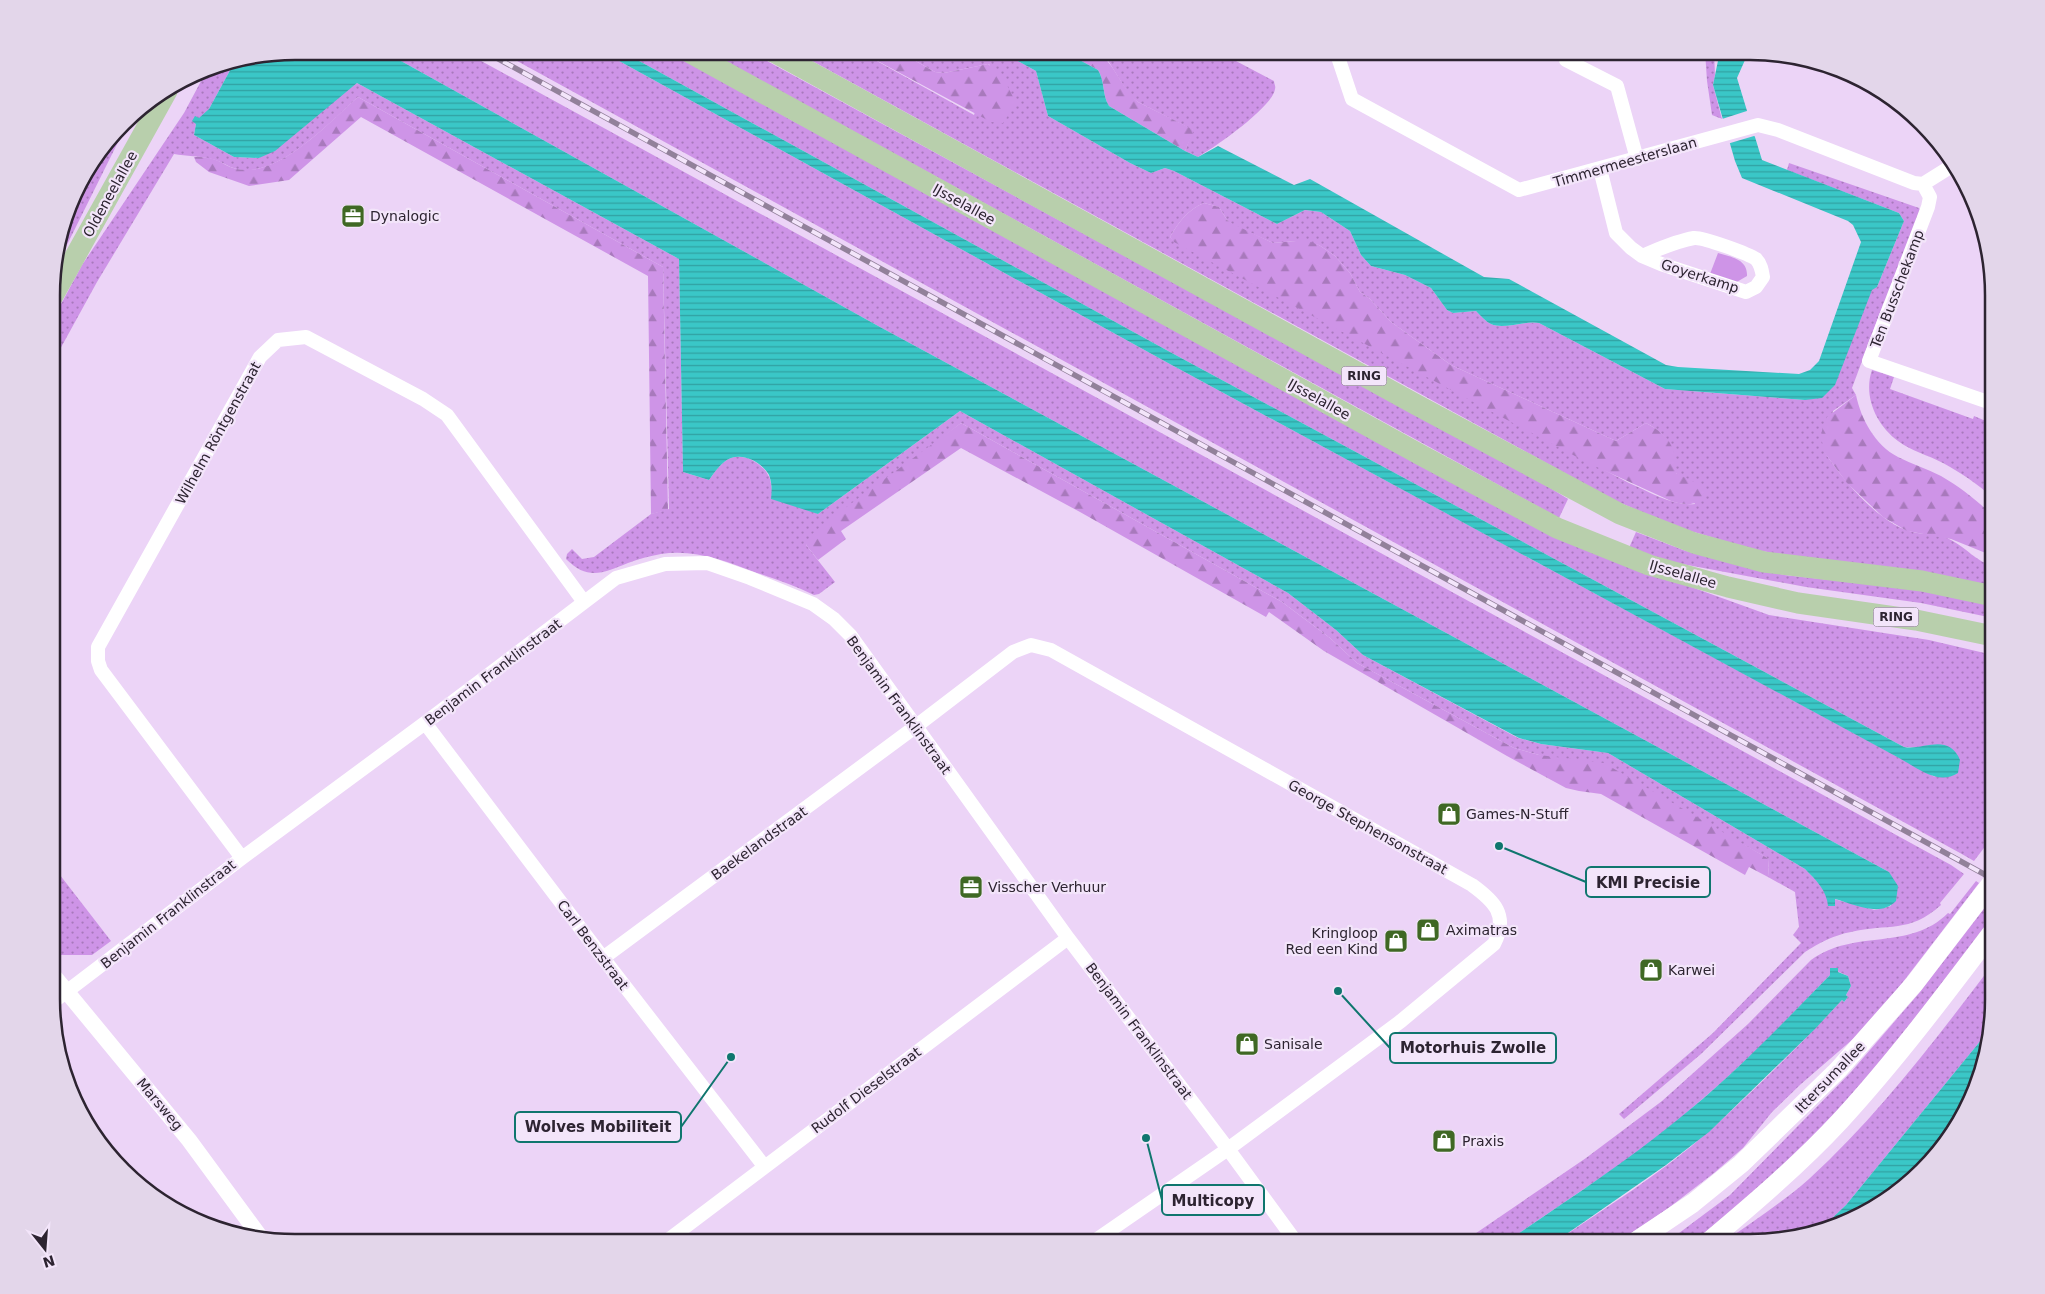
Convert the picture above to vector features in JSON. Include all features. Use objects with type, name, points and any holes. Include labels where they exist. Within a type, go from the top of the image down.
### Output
[{"type":"main road","name":"IJsselallee","points":[[702,60],[1427,459],[1557,528],[1649,565],[1728,587],[1798,602],[1916,620],[1985,634]]},
{"type":"main road","name":"RING","points":[[788,60],[1406,400],[1620,514],[1694,544],[1764,562],[1922,581],[1985,594]]},
{"type":"main road","name":"Oldeneelallee","points":[[61,282],[161,103]]},
{"type":"main road","name":"Ittersumallee","points":[[1647,1234],[1693,1203],[1741,1164],[1838,1070],[1914,984],[1985,891]]},
{"type":"main road","points":[[1717,1234],[1767,1191],[1839,1122],[1902,1052],[1985,942]]},
{"type":"street","name":"Timmermeesterslaan","points":[[1339,60],[1352,99],[1519,190],[1758,125],[1778,130],[1914,183],[1923,184]]},
{"type":"street","points":[[1566,60],[1617,86],[1637,159]]},
{"type":"street","points":[[1923,184],[1948,168]]},
{"type":"street","name":"Goyerkamp","points":[[1600,169],[1616,233],[1642,256],[1746,292],[1756,287],[1763,277],[1762,268],[1757,260],[1709,240],[1696,238],[1676,242],[1642,256]]},
{"type":"street","name":"Ten Busschekamp","points":[[1923,184],[1930,197],[1928,207],[1869,361],[1985,401]]},
{"type":"street","name":"Wilhelm Röntgenstraat","points":[[242,858],[101,670],[98,661],[98,647],[260,358],[278,340],[306,336],[447,415],[584,602]]},
{"type":"street","name":"Benjamin Franklinstraat","points":[[60,997],[616,578],[665,564],[707,563],[750,578],[813,604],[834,619],[851,636],[1068,938],[1290,1234]]},
{"type":"street","name":"George Stephensonstraat","points":[[915,727],[1013,652],[1031,645],[1052,650],[1472,885],[1493,901],[1500,921],[1498,936],[1494,944],[1400,1021],[1228,1149],[1105,1234]]},
{"type":"street","name":"Carl Benzstraat","points":[[425,723],[764,1166]]},
{"type":"street","name":"Baekelandstraat","points":[[603,958],[915,727]]},
{"type":"street","name":"Rudolf Dieselstraat","points":[[676,1234],[1068,938]]},
{"type":"street","name":"Marsweg","points":[[60,983],[189,1140],[255,1230]]},
{"type":"green space","points":[[399,60],[479,60],[1951,865],[1964,874],[1940,903],[1941,905],[1919,920],[1898,926],[1845,933],[1805,952],[1701,1054],[1624,1119],[1619,1114],[1713,1033],[1801,943],[1793,935],[1799,927],[1795,892],[1768,877],[1769,859],[1744,845],[1539,755],[1514,748],[1357,663],[1330,638],[1282,602],[961,423],[806,545],[835,582],[819,594],[814,595],[722,560],[686,553],[661,554],[636,560],[603,572],[589,573],[581,570],[566,559],[567,554],[572,549],[582,559],[594,557],[651,514],[669,509],[663,267],[358,97],[302,146],[269,165],[253,170],[237,169],[203,157],[174,154],[97,282],[60,349],[60,306],[82,265],[184,113],[202,79],[231,69],[209,109],[196,124],[194,135],[234,157],[259,158],[357,83],[679,259],[683,472],[709,480],[724,462],[736,457],[747,458],[762,467],[770,478],[772,490],[818,514],[960,411],[1288,593],[1336,630],[1363,655],[1518,738],[1541,744],[1608,753],[1805,869],[1823,890],[1829,906],[1834,899],[1875,910],[1891,906],[1889,872],[880,327]]},
{"type":"green space","points":[[515,60],[617,60],[1168,363],[1935,777],[1915,747],[1904,747],[1170,352],[637,60],[685,60],[793,121],[1683,584],[1769,615],[1929,640],[1985,653],[1985,847],[1974,861]]},
{"type":"green space","points":[[723,60],[765,60],[1552,489],[1568,499],[1559,518]]},
{"type":"green space","points":[[810,60],[875,60],[974,115],[990,65],[944,73],[935,72],[914,60],[1016,60],[1036,71],[1048,116],[1130,163],[1151,173],[1165,168],[1174,171],[1277,224],[1305,210],[1321,212],[1350,231],[1361,255],[1371,266],[1405,275],[1431,288],[1447,310],[1453,313],[1476,311],[1487,322],[1496,326],[1539,323],[1665,389],[1805,400],[1872,289],[1877,287],[1904,221],[1899,213],[1787,170],[1789,163],[1919,208],[1920,210],[1888,300],[1884,302],[1852,388],[1856,395],[1833,411],[1824,451],[1850,485],[1883,517],[1911,532],[1946,538],[1957,543],[1985,563],[1985,586],[1755,550],[1677,527],[1616,501]],"holes":[[[1204,203],[1219,207],[1227,220],[1233,225],[1273,243],[1296,241],[1319,245],[1335,256],[1350,273],[1360,292],[1369,298],[1391,322],[1451,365],[1616,441],[1646,423],[1655,428],[1665,438],[1671,449],[1676,473],[1682,478],[1695,504],[1670,501],[1629,483],[1174,241],[1170,237],[1184,217]]]},
{"type":"green space","points":[[876,60],[914,60],[935,72],[944,73],[988,64],[1002,75],[1016,103],[1003,123],[991,122]]},
{"type":"green space","points":[[1080,60],[1106,60],[1138,102],[1194,130],[1185,151],[1109,106],[1098,70]]},
{"type":"green space","points":[[1108,60],[1234,60],[1274,81],[1275,88],[1272,97],[1254,116],[1198,157],[1185,151],[1193,130],[1130,96]]},
{"type":"green space","points":[[1706,60],[1714,60],[1713,85],[1722,119],[1712,115]]},
{"type":"green space","points":[[358,97],[663,267],[668,510],[651,514],[648,276],[361,117],[289,180],[249,186],[209,172],[196,162],[194,157],[211,158],[237,169],[253,170],[270,165],[302,146]]},
{"type":"green space","points":[[120,138],[65,249],[72,219],[84,191],[91,177]]},
{"type":"green space","points":[[1204,203],[1219,207],[1227,220],[1233,224],[1273,243],[1308,241],[1319,245],[1335,256],[1350,273],[1360,292],[1369,298],[1391,322],[1451,365],[1616,441],[1646,423],[1661,432],[1670,443],[1675,456],[1676,473],[1706,488],[1701,501],[1686,504],[1671,501],[1588,463],[1174,242],[1170,237],[1180,221],[1193,209]]},
{"type":"green space","points":[[1718,253],[1742,262],[1747,270],[1747,276],[1735,283],[1710,274]]},
{"type":"green space","points":[[1872,370],[1894,377],[1890,389],[1973,419],[1974,416],[1985,421],[1985,491],[1975,483],[1937,460],[1908,448],[1890,434],[1883,427],[1873,409],[1870,400]]},
{"type":"green space","points":[[1856,395],[1865,422],[1882,446],[1898,457],[1948,480],[1985,509],[1985,553],[1951,539],[1907,531],[1883,517],[1847,483],[1824,452],[1821,436],[1827,417]]},
{"type":"green space","points":[[961,423],[1282,602],[1330,638],[1357,663],[1514,748],[1539,755],[1604,763],[1769,859],[1768,877],[1749,867],[1745,875],[1601,794],[1566,788],[1324,651],[1269,612],[1266,617],[1080,512],[961,448],[841,531],[846,539],[818,560],[806,545],[811,535]]},
{"type":"green space","points":[[1636,532],[1686,551],[1784,575],[1896,587],[1935,593],[1985,604],[1985,616],[1921,603],[1806,587],[1666,561],[1629,548]]},
{"type":"green space","points":[[60,875],[111,941],[92,955],[61,955]]},
{"type":"green space","points":[[1976,881],[1979,883],[1893,995],[1860,1033],[1772,1112],[1743,1148],[1666,1210],[1629,1234],[1567,1234],[1653,1175],[1691,1146],[1726,1115],[1777,1067],[1842,1000],[1844,1002],[1848,997],[1846,995],[1851,986],[1848,976],[1830,968],[1830,975],[1764,1043],[1677,1121],[1631,1157],[1518,1234],[1475,1234],[1586,1158],[1662,1101],[1748,1024],[1811,960],[1828,950],[1845,945],[1899,937],[1916,932],[1933,925],[1948,913],[1950,914]]},
{"type":"green space","points":[[1985,907],[1985,930],[1949,978],[1851,1097],[1788,1161],[1703,1234],[1678,1234],[1730,1195],[1851,1072],[1920,992]]},
{"type":"green space","points":[[1985,974],[1985,999],[1981,1040],[1846,1205],[1830,1220],[1811,1226],[1781,1232],[1735,1234],[1789,1196],[1835,1154],[1883,1103]]},
{"type":"shaded area","points":[[295,60],[399,60],[880,327],[1889,872],[1898,886],[1896,901],[1882,909],[1867,908],[1835,899],[1835,906],[1828,906],[1826,895],[1805,869],[1608,753],[1541,744],[1519,738],[1363,655],[1336,630],[1288,593],[960,411],[818,514],[771,499],[772,487],[769,475],[758,463],[747,458],[736,457],[724,462],[709,480],[683,472],[679,259],[357,83],[275,151],[259,158],[234,157],[194,135],[196,124],[192,121],[195,116],[199,118],[209,109],[231,69],[234,68],[264,62]]},
{"type":"shaded area","points":[[617,60],[637,60],[1170,352],[1904,747],[1911,748],[1935,744],[1949,747],[1960,760],[1958,773],[1943,778],[1921,771],[1168,363]]},
{"type":"shaded area","points":[[1016,60],[1080,60],[1098,70],[1109,106],[1185,151],[1198,157],[1218,146],[1294,185],[1310,179],[1484,277],[1509,279],[1666,365],[1799,374],[1810,370],[1819,361],[1861,242],[1853,225],[1848,221],[1742,178],[1735,161],[1713,85],[1718,60],[1745,60],[1737,78],[1762,160],[1899,213],[1904,221],[1877,287],[1872,290],[1835,385],[1822,398],[1805,400],[1665,389],[1539,323],[1496,326],[1487,322],[1476,311],[1453,313],[1447,310],[1431,288],[1405,275],[1371,266],[1361,255],[1350,231],[1321,212],[1305,210],[1277,224],[1174,171],[1165,168],[1151,173],[1130,163],[1048,116],[1036,71]]},
{"type":"shaded area","points":[[1830,968],[1838,968],[1838,972],[1848,976],[1851,986],[1846,995],[1848,997],[1844,1002],[1842,1000],[1815,1029],[1709,1132],[1666,1165],[1567,1234],[1518,1234],[1614,1168],[1697,1104],[1755,1051],[1830,975]]},
{"type":"shaded area","points":[[1981,1040],[1973,1075],[1961,1103],[1954,1117],[1927,1154],[1905,1176],[1868,1203],[1830,1220],[1846,1205]]},
{"type":"pier","points":[[1750,110],[1757,137],[1754,136],[1727,144],[1719,118],[1722,119]]},
{"type":"railway","points":[[500,60],[1985,875]]},
{"type":"place","name":"Dynalogic","points":[[353,216]]},
{"type":"place","name":"Games-N-Stuff","points":[[1449,814]]},
{"type":"place","name":"KMI Precisie","points":[[1499,846]]},
{"type":"place","name":"Visscher Verhuur","points":[[971,887]]},
{"type":"place","name":"Aximatras","points":[[1428,930]]},
{"type":"place","name":"Kringloop Red een Kind","points":[[1396,941]]},
{"type":"place","name":"Karwei","points":[[1651,970]]},
{"type":"place","name":"Motorhuis Zwolle","points":[[1338,991]]},
{"type":"place","name":"Sanisale","points":[[1247,1044]]},
{"type":"place","name":"Wolves Mobiliteit","points":[[731,1057]]},
{"type":"place","name":"Multicopy","points":[[1146,1138]]},
{"type":"place","name":"Praxis","points":[[1444,1141]]}]
